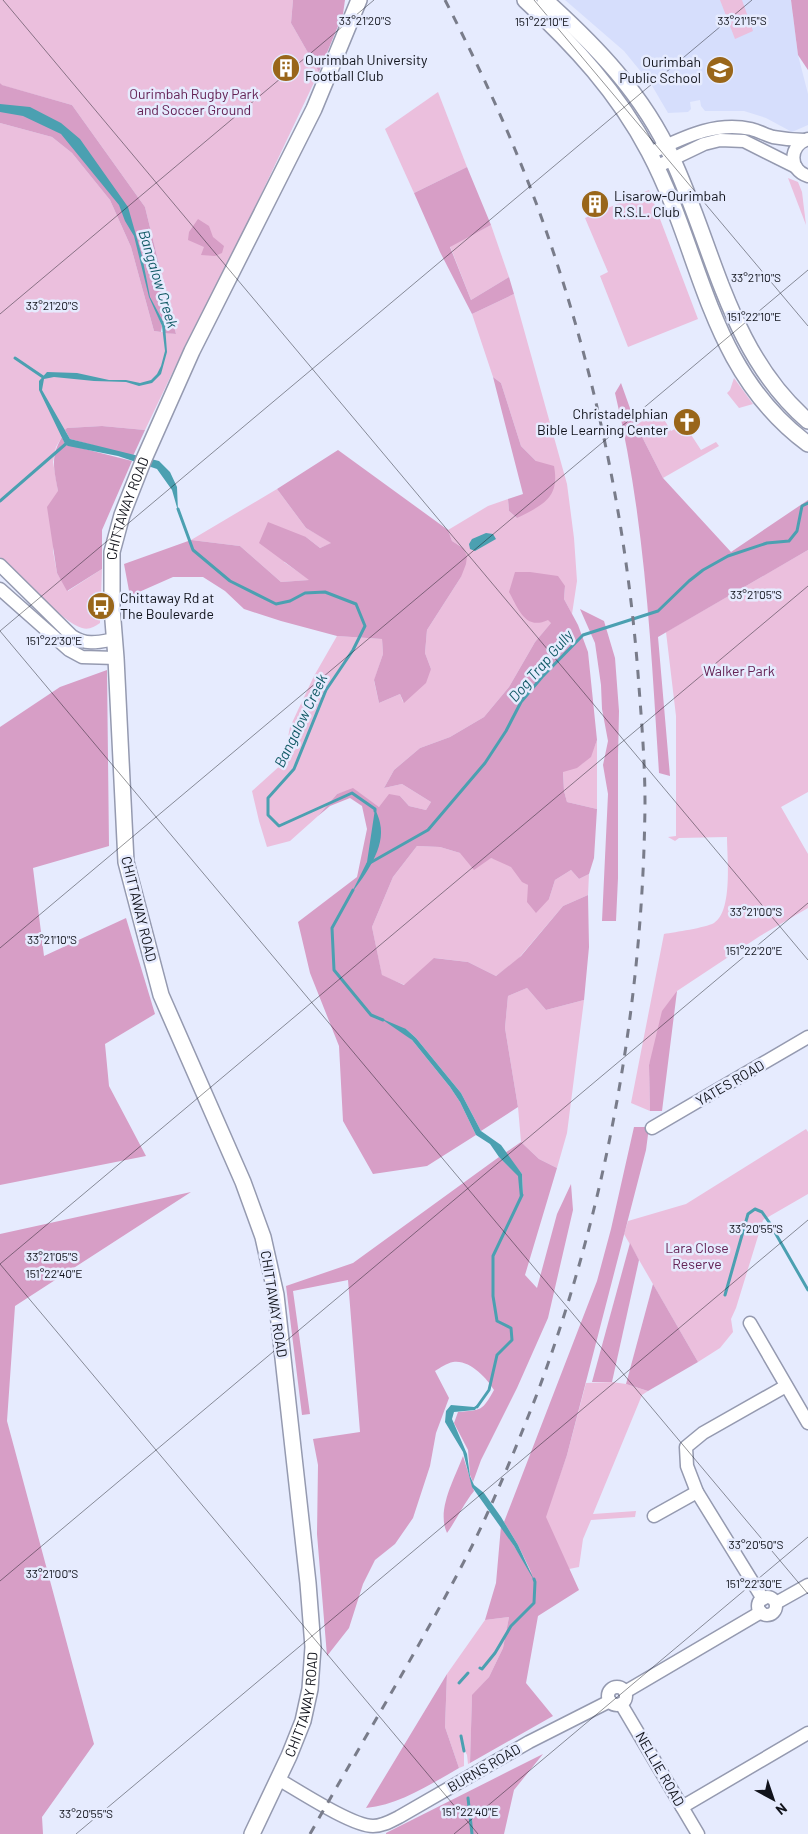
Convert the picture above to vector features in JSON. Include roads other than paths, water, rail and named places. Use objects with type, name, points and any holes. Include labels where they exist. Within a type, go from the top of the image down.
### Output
[{"type":"main road","name":"CHITTAWAY ROAD","points":[[252,1834],[278,1780],[305,1714],[310,1689],[313,1647],[308,1584],[276,1294],[267,1252],[251,1202],[161,995],[126,862],[112,608],[112,552],[122,515],[157,429],[196,342],[314,109],[359,0]]},
{"type":"main road","points":[[525,0],[559,32],[592,68],[627,115],[653,160],[688,245],[715,321],[728,348],[752,387],[764,402],[782,422],[808,444]]},
{"type":"main road","points":[[545,0],[616,69],[645,109],[670,152],[740,332],[766,375],[808,421]]},
{"type":"street","points":[[670,152],[695,133],[724,127],[750,129],[790,140],[806,139]]},
{"type":"street","points":[[806,139],[795,148],[793,161],[800,172],[808,176]]},
{"type":"street","points":[[653,160],[670,152],[720,140],[744,141],[796,167]]},
{"type":"street","points":[[0,565],[72,636],[90,644],[115,640]]},
{"type":"street","points":[[0,589],[69,650],[82,657],[116,658]]},
{"type":"street","name":"YATES ROAD","points":[[652,1128],[808,1037]]},
{"type":"street","points":[[750,1322],[808,1423]]},
{"type":"street","points":[[763,1599],[697,1492],[687,1466],[686,1447],[703,1433],[786,1386]]},
{"type":"street","points":[[654,1516],[697,1492]]},
{"type":"street","name":"BURNS ROAD","points":[[278,1780],[350,1820],[373,1830],[537,1738],[616,1703],[608,1695],[613,1688],[621,1688],[625,1692],[761,1612],[766,1615],[772,1614],[776,1609],[776,1603],[808,1584]]},
{"type":"street","points":[[761,1612],[759,1605],[763,1599],[770,1598],[776,1603]]},
{"type":"street","name":"NELLIE ROAD","points":[[616,1703],[698,1834]]},
{"type":"street","points":[[682,1807],[808,1733]]},
{"type":"water","points":[[0,104],[30,107],[61,123],[80,139],[128,207],[142,256],[150,297],[165,325],[167,352],[161,374],[152,383],[139,386],[126,382],[54,377],[44,379],[42,390],[70,439],[159,461],[170,472],[177,487],[178,511],[172,490],[157,469],[118,456],[65,444],[39,390],[39,381],[47,372],[77,373],[109,380],[126,380],[140,383],[151,380],[161,366],[165,351],[162,326],[149,297],[134,236],[125,221],[119,205],[61,134],[23,116],[0,112]]},
{"type":"water","points":[[486,533],[493,534],[496,539],[475,551],[470,549],[469,544],[472,539]]},
{"type":"water","points":[[375,809],[380,823],[380,842],[373,861],[351,894],[367,862]]},
{"type":"water","points":[[380,1018],[406,1029],[416,1038],[461,1093],[481,1131],[501,1145],[522,1174],[523,1194],[520,1198],[518,1176],[499,1157],[490,1144],[476,1135],[460,1102],[450,1087],[412,1040]]},
{"type":"water","points":[[479,1404],[475,1410],[454,1412],[452,1419],[467,1454],[470,1476],[474,1485],[484,1493],[501,1517],[518,1545],[535,1582],[514,1546],[472,1487],[463,1452],[445,1422],[446,1411],[451,1405],[474,1407]]},
{"type":"waterway","points":[[15,358],[43,377]]},
{"type":"waterway","points":[[0,501],[68,442]]},
{"type":"waterway","name":"Dog Trap Gully","points":[[368,864],[428,830],[485,763],[506,731],[521,702],[542,677],[583,635],[658,611],[689,581],[703,570],[728,556],[767,543],[789,541],[797,531],[802,506],[808,503]]},
{"type":"waterway","name":"Bangalow Creek","points":[[178,509],[193,550],[230,581],[276,604],[290,601],[305,593],[325,592],[356,604],[365,626],[353,650],[326,690],[294,769],[268,798],[268,815],[279,826],[352,793],[375,809],[375,811]]},
{"type":"waterway","name":"Bangalow Creek","points":[[353,890],[332,928],[334,970],[371,1015],[383,1020]]},
{"type":"waterway","name":"Bangalow Creek","points":[[477,1407],[489,1390],[497,1355],[512,1340],[511,1328],[497,1321],[493,1296],[493,1256],[522,1195]]},
{"type":"waterway","points":[[725,1295],[748,1214],[755,1209],[762,1212],[769,1222],[808,1290]]},
{"type":"waterway","name":"Bangalow Creek","points":[[480,1668],[482,1669],[495,1653],[511,1626],[534,1603],[534,1579]]},
{"type":"waterway","name":"Bangalow Creek","points":[[459,1683],[468,1673]]},
{"type":"waterway","name":"Bangalow Creek","points":[[461,1736],[464,1751]]},
{"type":"waterway","name":"Bangalow Creek","points":[[468,1798],[472,1834]]},
{"type":"railway","points":[[310,1834],[413,1655],[472,1546],[506,1471],[537,1394],[562,1323],[583,1251],[616,1104],[628,1029],[643,879],[644,775],[634,628],[618,510],[594,393],[562,279],[533,194],[498,110],[445,0]]},
{"type":"place","name":"Ourimbah University Football Club","points":[[286,68]]},
{"type":"place","name":"Ourimbah Public School","points":[[720,70]]},
{"type":"place","name":"Lisarow-Ourimbah R.S.L. Club","points":[[595,204]]},
{"type":"place","name":"Christadelphian Bible Learning Center","points":[[687,422]]},
{"type":"place","name":"Chittaway Rd at The Boulevarde","points":[[101,606]]},
{"type":"park label","name":"Ourimbah Rugby Park and Soccer Ground","points":[[194,102]]},
{"type":"park label","name":"Walker Park","points":[[739,671]]},
{"type":"park label","name":"Lara Close Reserve","points":[[697,1256]]}]
